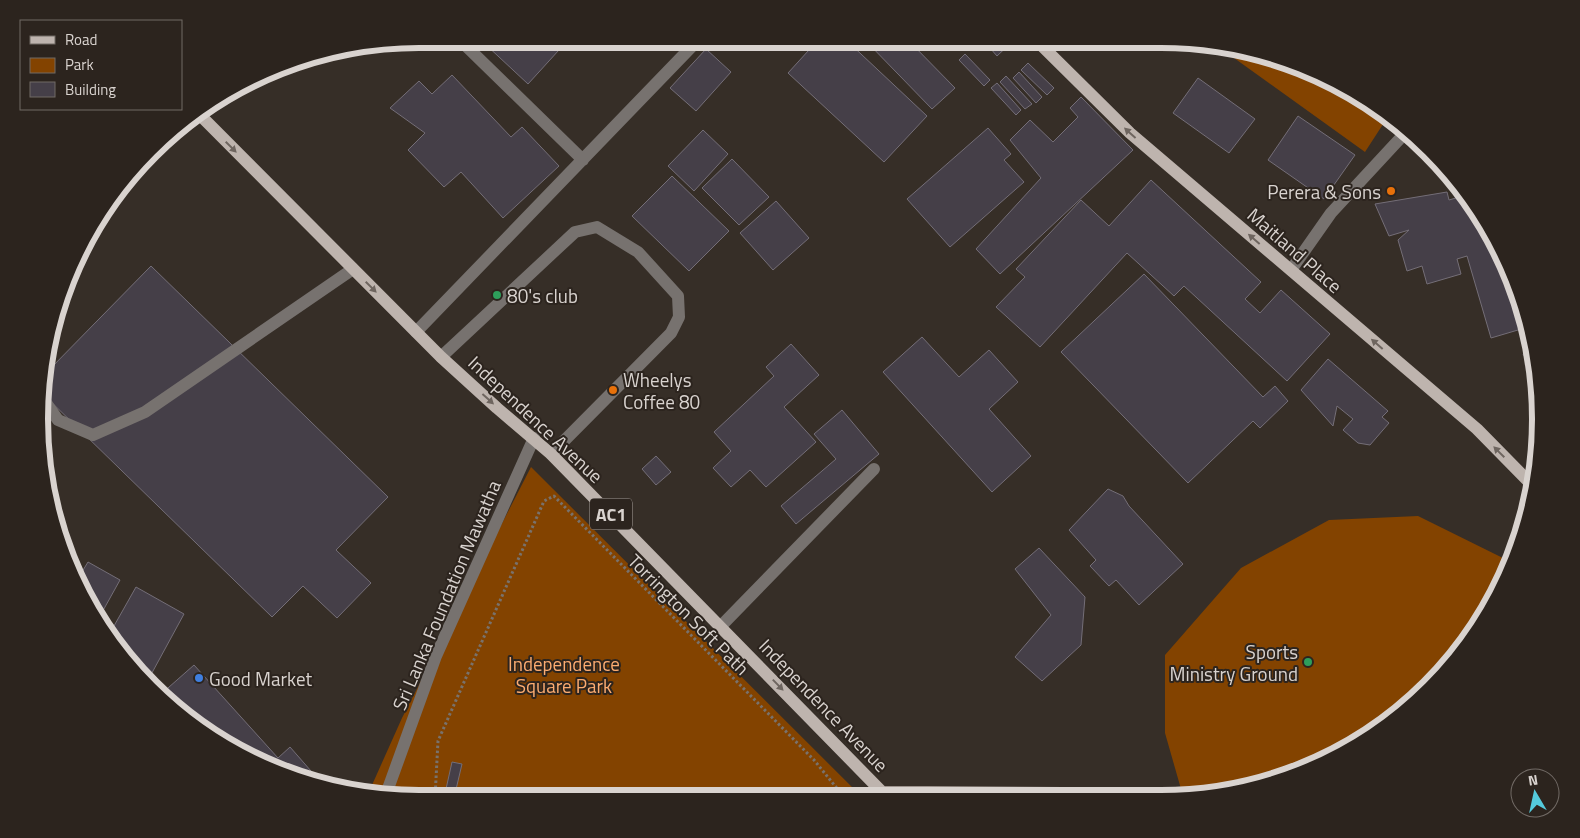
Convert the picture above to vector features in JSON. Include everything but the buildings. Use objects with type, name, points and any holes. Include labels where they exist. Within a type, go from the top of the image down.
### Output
[{"type":"main road","name":"Maitland Place","points":[[1044,48],[1130,132],[1477,429],[1527,480]]},
{"type":"main road","name":"Independence Avenue","points":[[202,117],[441,357],[551,454],[721,626],[878,790]]},
{"type":"street","points":[[468,48],[582,160]]},
{"type":"street","points":[[416,332],[690,48]]},
{"type":"street","points":[[1291,270],[1331,213],[1402,137]]},
{"type":"street","points":[[441,357],[575,232],[597,228],[638,252],[678,296],[679,317],[671,333],[551,454]]},
{"type":"street","points":[[48,406],[58,420],[93,435],[145,412],[353,269]]},
{"type":"street","name":"Sri Lanka Foundation Mawatha","points":[[388,789],[436,656],[534,438]]},
{"type":"street","points":[[721,626],[874,470]]},
{"type":"path","name":"Torrington Soft Path","points":[[435,790],[438,741],[544,500],[554,496],[814,760],[838,790]]},
{"type":"green space","points":[[1229,54],[1257,60],[1303,76],[1347,97],[1384,122],[1365,152]]},
{"type":"green space","name":"Independence Square Park","points":[[531,467],[855,790],[395,790],[371,787],[402,718]]},
{"type":"green space","name":"Sports Ministry Ground","points":[[1418,516],[1505,559],[1483,605],[1456,645],[1424,682],[1387,714],[1347,741],[1280,771],[1233,783],[1181,790],[1165,733],[1165,655],[1241,568],[1329,520]]},
{"type":"place","name":"Perera & Sons","points":[[1391,191]]},
{"type":"place","name":"80's club","points":[[497,295]]},
{"type":"place","name":"Wheelys Coffee 80","points":[[613,390]]},
{"type":"place","name":"Sports Ministry Ground","points":[[1308,662]]},
{"type":"place","name":"Good Market","points":[[199,678]]}]
